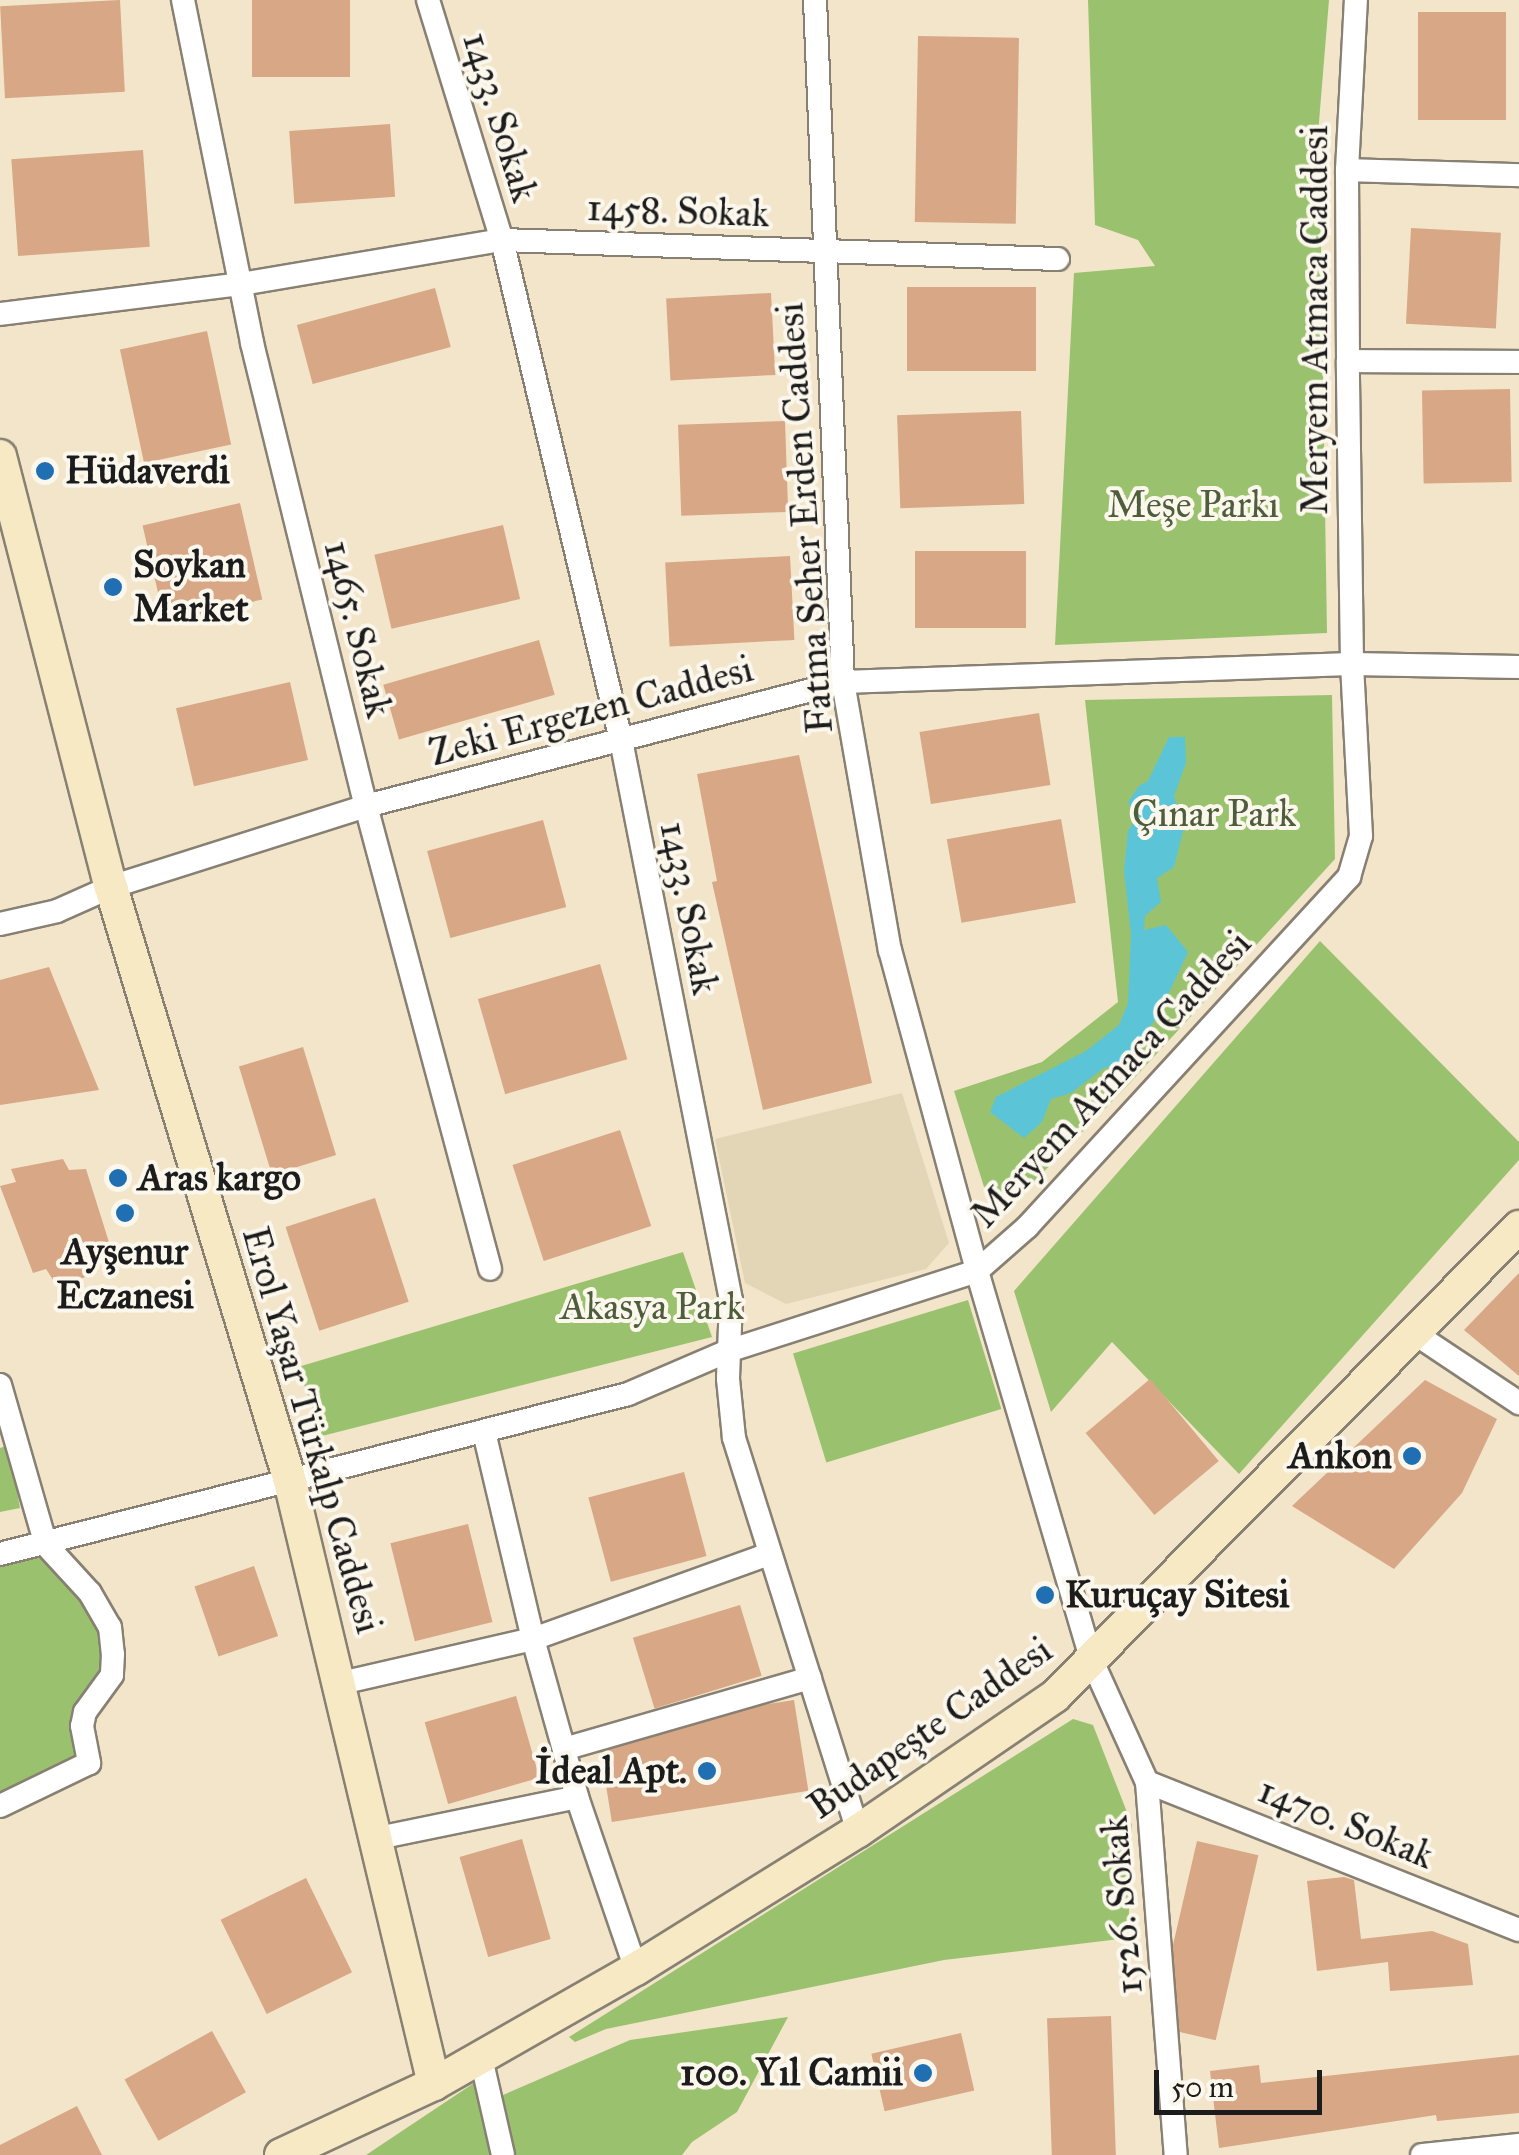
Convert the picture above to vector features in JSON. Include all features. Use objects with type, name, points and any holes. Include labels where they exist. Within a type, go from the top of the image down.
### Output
[{"type":"street","name":"1465. Sokak","points":[[183,0],[241,284],[366,806],[490,1269]]},
{"type":"street","name":"1433. Sokak","points":[[428,0],[502,240],[621,740],[731,1300],[728,1352],[734,1438],[858,1831]]},
{"type":"street","name":"Fatma Seher Erden Caddesi","points":[[815,0],[843,682],[894,968],[977,1270],[1092,1661]]},
{"type":"street","name":"Meryem Atmaca Caddesi","points":[[0,1554],[628,1394],[728,1352],[977,1270],[1027,1227],[1349,877],[1360,836],[1352,664],[1347,170],[1356,0]]},
{"type":"street","points":[[1347,170],[1519,175]]},
{"type":"street","name":"1458. Sokak","points":[[0,314],[241,284],[502,240],[1058,259]]},
{"type":"street","points":[[1348,361],[1519,362]]},
{"type":"street","name":"Erol Yaşar Türkalp Caddesi","points":[[0,456],[111,886],[290,1480],[434,2084]]},
{"type":"street","name":"Zeki Ergezen Caddesi","points":[[0,924],[56,911],[111,886],[366,806],[843,682],[1352,664],[1519,667]]},
{"type":"street","name":"Budapeşte Caddesi","points":[[294,2152],[434,2084],[636,1969],[858,1831],[1055,1696],[1519,1227]]},
{"type":"street","points":[[1411,1332],[1519,1403]]},
{"type":"street","points":[[0,1385],[46,1545],[90,1593],[110,1627],[112,1674],[85,1712],[82,1726],[89,1763],[0,1806]]},
{"type":"street","points":[[484,1432],[533,1640],[577,1796],[636,1969]]},
{"type":"street","points":[[341,1683],[533,1640],[769,1554]]},
{"type":"street","name":"1526. Sokak","points":[[1092,1661],[1147,1782],[1176,2155]]},
{"type":"street","points":[[564,1749],[810,1678]]},
{"type":"street","name":"1470. Sokak","points":[[1147,1782],[1519,1930]]},
{"type":"street","points":[[373,1839],[577,1796]]},
{"type":"street","points":[[481,2058],[503,2155]]},
{"type":"street","points":[[1422,2155],[1519,2145]]},
{"type":"shaded area","points":[[902,1093],[949,1243],[926,1269],[786,1304],[745,1283],[715,1139]]},
{"type":"green space","name":"Meşe Parkı","points":[[1088,0],[1329,0],[1319,122],[1327,633],[1055,645],[1074,273],[1155,266],[1138,240],[1095,225]]},
{"type":"green space","name":"Çınar Park","points":[[1332,695],[1335,859],[1129,1084],[995,1222],[954,1091],[1042,1062],[1118,1002],[1085,700]]},
{"type":"green space","points":[[1320,941],[1519,1142],[1519,1160],[1239,1474],[1112,1342],[1051,1412],[1014,1291]]},
{"type":"green space","name":"Akasya Park","points":[[683,1252],[712,1337],[322,1436],[298,1367]]},
{"type":"green space","points":[[968,1300],[1001,1409],[826,1463],[793,1354]]},
{"type":"green space","points":[[9,1445],[20,1508],[0,1512],[0,1448]]},
{"type":"green space","points":[[45,1555],[102,1631],[102,1673],[72,1712],[79,1759],[0,1797],[0,1563]]},
{"type":"green space","points":[[1073,1719],[1093,1725],[1132,1825],[1128,1938],[944,1960],[606,2029],[575,2042],[569,2037]]},
{"type":"green space","points":[[788,2017],[737,2112],[692,2142],[682,2155],[509,2155],[496,2098],[630,2040]]},
{"type":"green space","points":[[474,2083],[491,2155],[366,2155]]},
{"type":"water","points":[[1169,737],[1185,737],[1186,763],[1174,796],[1184,827],[1174,867],[1157,878],[1161,902],[1145,916],[1144,930],[1166,925],[1188,952],[1158,1016],[1117,1071],[1105,1067],[1071,1093],[1051,1099],[1042,1122],[1024,1138],[990,1112],[996,1097],[1086,1051],[1119,1025],[1128,1003],[1131,934],[1124,871],[1128,831],[1136,818],[1128,802],[1139,786],[1148,781]]},
{"type":"building","points":[[120,0],[125,92],[5,98],[0,6]]},
{"type":"building","points":[[252,0],[350,0],[350,77],[252,77]]},
{"type":"building","points":[[1418,12],[1506,12],[1506,120],[1418,120]]},
{"type":"building","points":[[918,36],[1019,38],[1016,224],[915,222]]},
{"type":"building","points":[[390,124],[395,197],[294,204],[289,131]]},
{"type":"building","points":[[143,150],[150,247],[18,256],[11,159]]},
{"type":"building","points":[[1411,228],[1501,233],[1496,329],[1406,324]]},
{"type":"building","points":[[907,287],[1036,287],[1036,371],[907,371]]},
{"type":"building","points":[[435,288],[451,347],[313,384],[297,325]]},
{"type":"building","points":[[771,293],[775,375],[670,380],[666,298]]},
{"type":"building","points":[[207,331],[231,444],[144,463],[120,350]]},
{"type":"building","points":[[1510,389],[1512,482],[1424,484],[1422,391]]},
{"type":"building","points":[[1021,411],[1024,504],[900,508],[897,415]]},
{"type":"building","points":[[785,421],[788,512],[681,516],[678,425]]},
{"type":"building","points":[[240,503],[262,599],[165,622],[143,525]]},
{"type":"building","points":[[503,525],[520,599],[391,629],[374,555]]},
{"type":"building","points":[[915,551],[1026,551],[1026,628],[915,628]]},
{"type":"building","points":[[790,556],[794,640],[670,646],[665,563]]},
{"type":"building","points":[[539,640],[555,695],[399,739],[383,685]]},
{"type":"building","points":[[290,682],[308,760],[194,786],[176,708]]},
{"type":"building","points":[[1039,713],[1050,785],[931,804],[919,732]]},
{"type":"building","points":[[799,755],[872,1083],[763,1110],[712,882],[717,881],[697,774]]},
{"type":"building","points":[[1061,819],[1076,903],[962,923],[947,839]]},
{"type":"building","points":[[543,820],[566,907],[450,938],[427,851]]},
{"type":"building","points":[[600,964],[627,1059],[505,1094],[478,999]]},
{"type":"building","points":[[49,967],[99,1090],[0,1105],[0,980]]},
{"type":"building","points":[[303,1047],[336,1155],[272,1175],[239,1067]]},
{"type":"building","points":[[620,1130],[651,1226],[544,1261],[513,1165]]},
{"type":"building","points":[[63,1159],[69,1170],[86,1169],[113,1255],[93,1260],[98,1271],[59,1289],[46,1269],[33,1273],[0,1186],[16,1182],[11,1169]]},
{"type":"building","points":[[375,1198],[409,1302],[319,1331],[286,1227]]},
{"type":"building","points":[[1519,1273],[1519,1376],[1464,1330]]},
{"type":"building","points":[[1150,1379],[1219,1461],[1154,1515],[1086,1433]]},
{"type":"building","name":"Ankon","points":[[1425,1380],[1497,1419],[1462,1493],[1394,1569],[1292,1506]]},
{"type":"building","points":[[684,1472],[707,1556],[611,1582],[588,1498]]},
{"type":"building","points":[[468,1524],[492,1622],[415,1641],[390,1543]]},
{"type":"building","points":[[254,1566],[278,1636],[219,1656],[194,1587]]},
{"type":"building","points":[[740,1605],[762,1676],[655,1709],[633,1638]]},
{"type":"building","points":[[516,1696],[539,1778],[448,1804],[425,1722]]},
{"type":"building","name":"İdeal Apt.","points":[[794,1700],[808,1791],[612,1822],[597,1731]]},
{"type":"building","points":[[522,1839],[551,1939],[488,1957],[460,1857]]},
{"type":"building","points":[[1197,1841],[1258,1855],[1216,2040],[1154,2026]]},
{"type":"building","points":[[1344,1877],[1354,1880],[1361,1939],[1432,1931],[1468,1944],[1473,1985],[1390,1991],[1388,1962],[1317,1971],[1307,1881]]},
{"type":"building","points":[[306,1878],[352,1972],[267,2014],[221,1920]]},
{"type":"building","points":[[1111,2016],[1116,2155],[1052,2155],[1047,2018]]},
{"type":"building","points":[[212,2031],[246,2092],[158,2141],[125,2079]]},
{"type":"building","name":"100. Yıl Camii","points":[[961,2033],[974,2090],[885,2111],[871,2054]]},
{"type":"building","points":[[1519,2055],[1519,2113],[1437,2121],[1436,2115],[1219,2148],[1210,2071],[1259,2065],[1261,2083]]},
{"type":"building","points":[[77,2106],[102,2155],[0,2155],[0,2145]]},
{"type":"place","name":"Hüdaverdi","points":[[45,471]]},
{"type":"place","name":"Soykan Market","points":[[113,587]]},
{"type":"place","name":"Aras kargo","points":[[118,1178]]},
{"type":"place","name":"Ayşenur Eczanesi","points":[[125,1213]]},
{"type":"place","name":"Ankon","points":[[1412,1456]]},
{"type":"place","name":"Kuruçay Sitesi","points":[[1045,1595]]},
{"type":"place","name":"İdeal Apt.","points":[[707,1771]]},
{"type":"place","name":"100. Yıl Camii","points":[[923,2073]]}]
